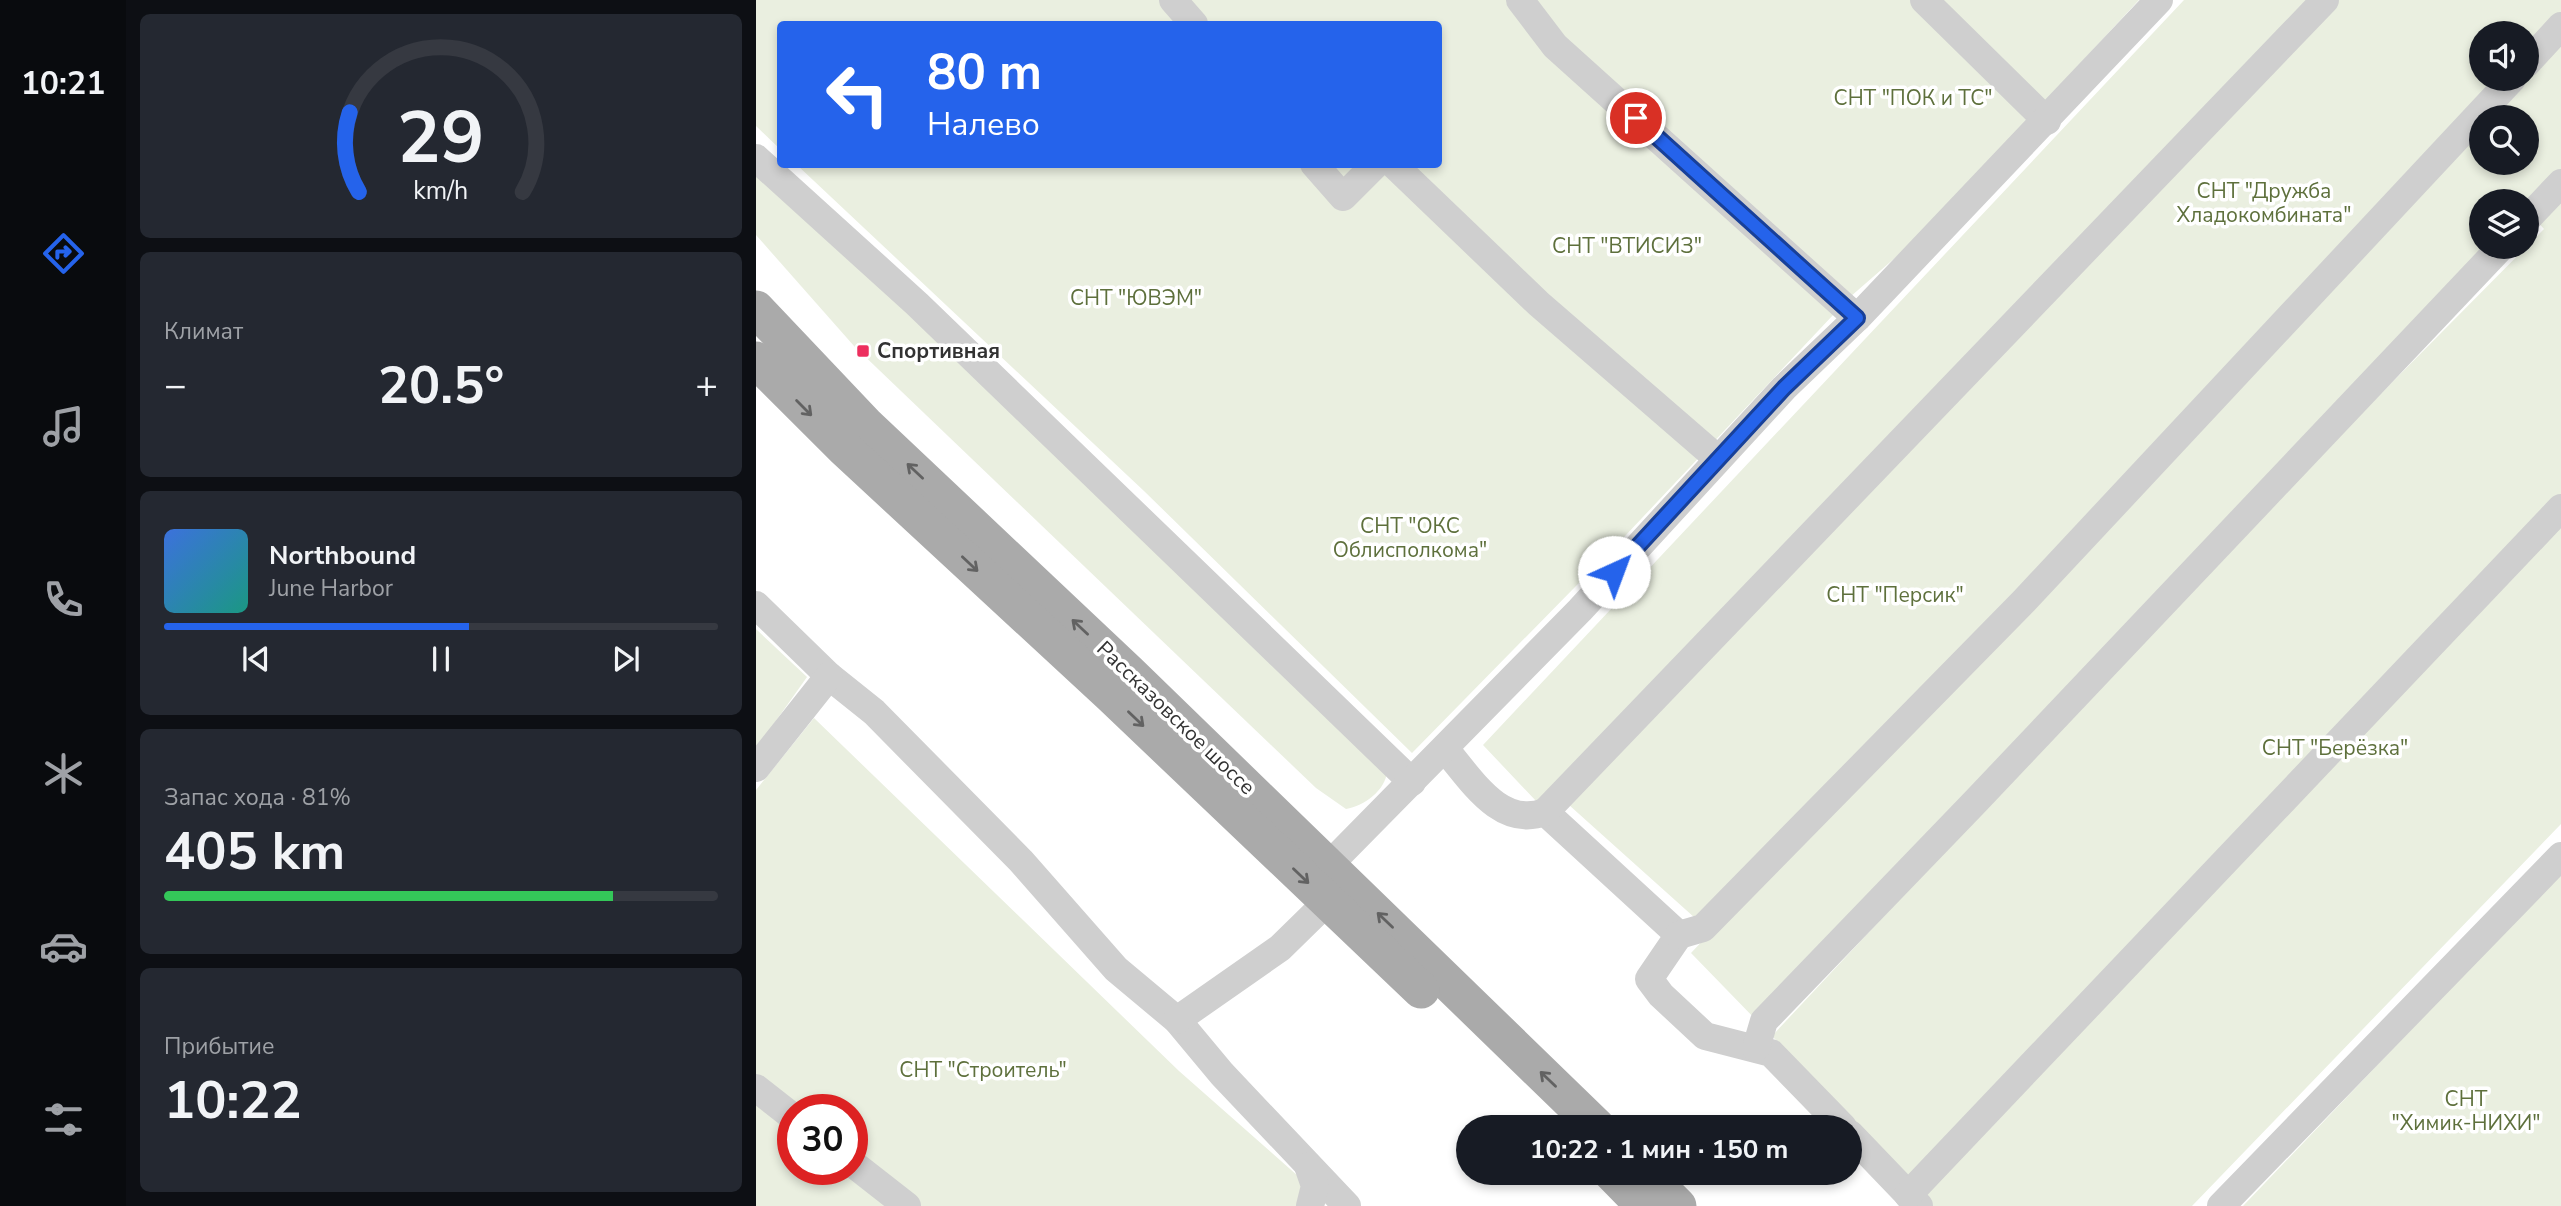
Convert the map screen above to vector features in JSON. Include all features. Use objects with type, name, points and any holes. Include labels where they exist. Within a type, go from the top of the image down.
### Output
[{"type":"main road","name":"Рассказовское шоссе","points":[[756,309],[866,425],[1329,865],[1585,1115]]},
{"type":"main road","name":"Рассказовское шоссе","points":[[756,360],[845,449],[1328,901],[1551,1115]]},
{"type":"main road","points":[[1624,1185],[1644,1206]]},
{"type":"main road","points":[[1657,1185],[1678,1206]]},
{"type":"street","points":[[1173,0],[1191,21]]},
{"type":"street","points":[[1520,0],[1555,46],[1857,318]]},
{"type":"street","points":[[1924,0],[2047,121]]},
{"type":"street","points":[[1329,865],[1580,610],[1784,388],[1857,318],[2047,121],[2159,0]]},
{"type":"street","points":[[1444,749],[1493,804],[1523,817],[1545,812],[2325,0]]},
{"type":"street","points":[[2539,50],[2561,26]]},
{"type":"street","points":[[1831,1115],[1771,1053],[1704,1035],[1661,995],[1650,979],[1679,935],[1703,928],[2024,601],[2501,91]]},
{"type":"street","points":[[756,158],[917,304],[1412,782]]},
{"type":"street","points":[[1318,168],[1343,197],[1372,168]]},
{"type":"street","points":[[1397,168],[1539,304],[1718,459]]},
{"type":"street","points":[[2539,206],[2561,183]]},
{"type":"street","points":[[1756,1048],[1764,1021],[1976,802],[2490,259]]},
{"type":"street","points":[[1862,1147],[1913,1200],[2561,508]]},
{"type":"street","points":[[756,605],[829,676],[874,712],[1021,861],[1116,969],[1177,1020],[1222,1074],[1347,1206]]},
{"type":"street","points":[[756,768],[829,676]]},
{"type":"street","points":[[1545,812],[1679,935]]},
{"type":"street","points":[[2221,1206],[2561,856]]},
{"type":"street","points":[[1177,1020],[1280,948],[1328,901]]},
{"type":"street","points":[[756,1088],[777,1104]]},
{"type":"street","points":[[1308,1166],[1315,1185],[1310,1206]]},
{"type":"street","points":[[868,1176],[907,1206]]},
{"type":"green space","points":[[756,0],[2139,0],[1919,237],[1850,297],[1626,535],[1412,753],[1144,491],[800,168],[1442,168],[1442,21],[777,21],[777,146],[756,126]]},
{"type":"green space","points":[[2184,0],[2561,0],[2561,177],[2539,193],[2539,189],[2469,189],[2469,259],[2483,259],[1759,1023],[1691,953],[1709,934],[1695,918],[1569,805],[1536,801],[1483,745]]},
{"type":"green space","points":[[756,160],[1387,771],[1383,785],[1373,796],[1346,809],[1316,788],[854,346],[756,235]]},
{"type":"green space","name":"СНТ \"Берёзка\"","points":[[2561,198],[2561,824],[2192,1206],[1932,1206],[1862,1132],[1862,1115],[1846,1115],[1772,1036],[2219,557],[2514,259],[2539,259],[2539,234],[2544,229],[2539,219]]},
{"type":"green space","points":[[756,629],[807,677],[756,749]]},
{"type":"green space","name":"СНТ \"Строитель\"","points":[[814,718],[1179,1071],[1307,1184],[1320,1206],[756,1206],[756,790]]},
{"type":"green space","name":"СНТ \"Химик-НИХИ\"","points":[[2561,872],[2561,1206],[2243,1206],[2264,1184]]},
{"type":"place","name":"Спортивная","points":[[863,351]]},
{"type":"route","points":[[1614,572],[1784,388],[1857,318],[1636,118]]},
{"type":"park label","name":"СНТ \"ПОК и ТС\"","points":[[1913,98]]},
{"type":"park label","name":"СНТ \"Дружба Хладокомбината\"","points":[[2264,203]]},
{"type":"park label","name":"СНТ \"ВТИСИЗ\"","points":[[1627,246]]},
{"type":"park label","name":"СНТ \"ЮВЭМ\"","points":[[1136,298]]},
{"type":"park label","name":"СНТ \"ОКС Облисполкома\"","points":[[1410,538]]},
{"type":"park label","name":"СНТ \"Персик\"","points":[[1895,595]]}]
